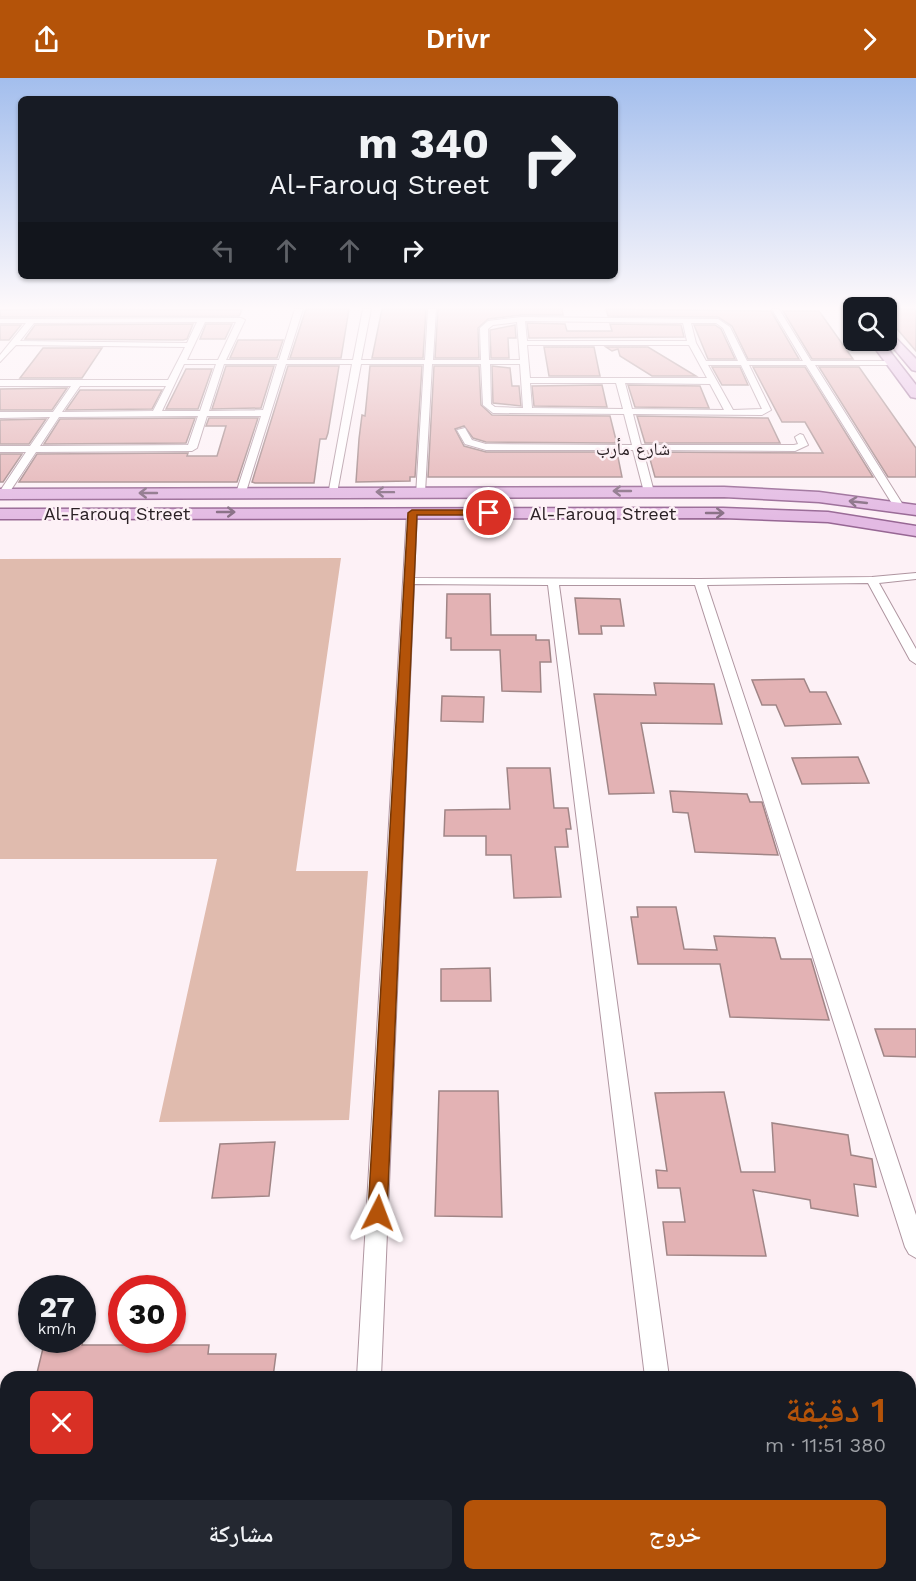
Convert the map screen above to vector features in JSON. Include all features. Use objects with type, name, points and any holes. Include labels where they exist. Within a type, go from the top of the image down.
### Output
[{"type":"main road","points":[[904,379],[916,394]]},
{"type":"main road","points":[[508,492],[512,513]]},
{"type":"main road","name":"Al-Farouq Street","points":[[1,494],[649,492],[790,495],[916,510]]},
{"type":"main road","name":"Al-Farouq Street","points":[[0,514],[804,515],[916,531]]},
{"type":"street","points":[[156,414],[171,379]]},
{"type":"street","points":[[0,449],[192,448],[216,379]]},
{"type":"street","points":[[241,493],[277,379]]},
{"type":"street","points":[[332,493],[355,379]]},
{"type":"street","points":[[420,493],[428,379]]},
{"type":"street","points":[[487,379],[487,405],[499,411],[766,412],[767,406],[753,379]]},
{"type":"street","points":[[819,379],[900,508]]},
{"type":"street","points":[[528,412],[524,380],[711,381],[730,413]]},
{"type":"street","points":[[620,381],[649,492]]},
{"type":"street","points":[[0,383],[169,383]]},
{"type":"street","points":[[1,494],[77,383]]},
{"type":"street","points":[[0,415],[267,413]]},
{"type":"street","name":"شارع مأرب","points":[[462,430],[468,442],[486,447],[795,448],[803,445],[800,436]]},
{"type":"street","points":[[369,1371],[411,582],[412,513]]},
{"type":"street","points":[[411,582],[872,580],[916,576]]},
{"type":"street","points":[[872,580],[916,660]]},
{"type":"street","points":[[700,582],[916,1247]]},
{"type":"street","points":[[553,583],[656,1371]]},
{"type":"shaded area","points":[[341,558],[296,871],[368,871],[349,1120],[159,1122],[217,859],[0,859],[0,559]]},
{"type":"building","points":[[181,379],[208,379],[198,409],[166,409]]},
{"type":"building","points":[[222,379],[270,379],[261,408],[212,409]]},
{"type":"building","points":[[284,379],[337,379],[328,433],[326,439],[320,439],[314,483],[252,482]]},
{"type":"building","points":[[369,379],[421,379],[415,477],[410,477],[410,481],[356,482],[362,415],[365,416]]},
{"type":"building","points":[[433,379],[480,379],[481,405],[492,415],[610,416],[616,440],[615,443],[486,442],[473,438],[464,426],[455,429],[464,446],[486,452],[617,452],[622,477],[428,477]]},
{"type":"building","points":[[492,379],[511,379],[512,386],[519,386],[521,406],[493,403]]},
{"type":"building","points":[[719,379],[745,379],[748,385],[722,385]]},
{"type":"building","points":[[759,379],[813,379],[873,477],[655,477],[648,452],[823,453],[805,422],[782,422]]},
{"type":"building","points":[[827,379],[868,379],[916,448],[916,477],[888,477]]},
{"type":"building","points":[[602,385],[607,407],[534,406],[532,386]]},
{"type":"building","points":[[628,385],[700,386],[709,408],[635,407]]},
{"type":"building","points":[[67,388],[52,410],[0,410],[0,389]]},
{"type":"building","points":[[80,390],[162,390],[152,409],[66,410]]},
{"type":"building","points":[[637,416],[768,418],[780,443],[645,443]]},
{"type":"building","points":[[195,418],[186,443],[44,444],[60,419]]},
{"type":"building","points":[[209,418],[258,418],[237,482],[19,482],[37,454],[188,453],[187,456],[217,456],[226,426],[206,426]]},
{"type":"building","points":[[46,419],[29,444],[0,444],[0,420]]},
{"type":"building","points":[[0,454],[22,454],[3,482],[0,482]]},
{"type":"building","points":[[447,594],[490,594],[491,635],[536,635],[536,640],[549,640],[551,662],[540,662],[541,692],[502,691],[500,650],[451,650],[451,638],[446,638]]},
{"type":"building","points":[[575,598],[620,599],[624,626],[601,626],[602,634],[579,634]]},
{"type":"building","points":[[804,679],[810,692],[826,692],[841,724],[785,726],[776,705],[762,705],[752,680]]},
{"type":"building","points":[[654,683],[714,684],[722,724],[641,723],[654,793],[609,794],[594,694],[656,695]]},
{"type":"building","points":[[442,696],[484,697],[483,722],[441,721]]},
{"type":"building","points":[[858,757],[869,783],[802,784],[792,758]]},
{"type":"building","points":[[507,768],[550,768],[554,808],[568,808],[571,829],[566,829],[568,847],[555,847],[561,897],[514,898],[511,855],[486,855],[486,836],[444,836],[445,810],[510,809]]},
{"type":"building","points":[[670,791],[747,794],[750,802],[762,802],[778,855],[695,852],[688,813],[673,812]]},
{"type":"building","points":[[637,907],[676,907],[684,949],[717,950],[714,936],[775,938],[781,959],[811,959],[829,1020],[730,1017],[720,964],[638,964],[631,917],[638,917]]},
{"type":"building","points":[[490,968],[491,1001],[441,1001],[441,969]]},
{"type":"building","points":[[875,1029],[916,1029],[916,1057],[884,1056]]},
{"type":"building","points":[[439,1091],[498,1091],[502,1217],[435,1216]]},
{"type":"building","points":[[724,1092],[741,1172],[775,1172],[772,1123],[848,1135],[851,1155],[872,1159],[876,1187],[854,1184],[858,1216],[811,1208],[810,1200],[753,1190],[766,1256],[667,1255],[663,1222],[685,1222],[680,1188],[658,1188],[656,1170],[667,1171],[655,1093]]},
{"type":"building","points":[[275,1142],[269,1196],[212,1198],[220,1144]]},
{"type":"building","points":[[96,1345],[108,1345],[108,1353],[186,1353],[186,1345],[209,1345],[208,1354],[276,1354],[274,1371],[37,1371],[42,1353],[96,1353]]},
{"type":"route","points":[[378,1213],[411,582],[412,513],[489,513]]}]
